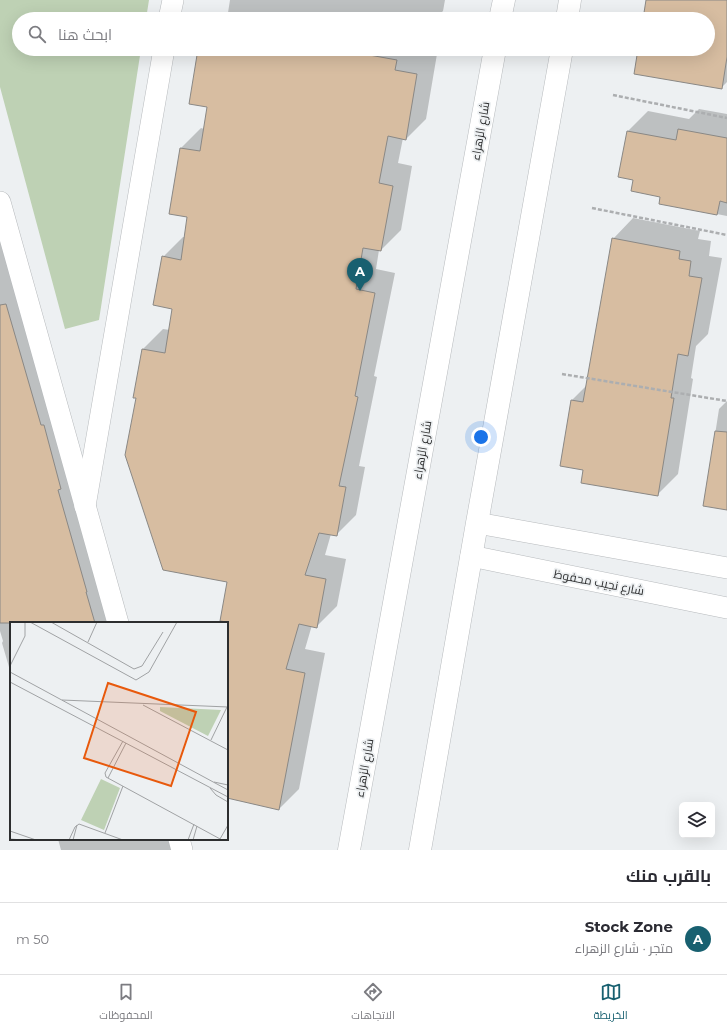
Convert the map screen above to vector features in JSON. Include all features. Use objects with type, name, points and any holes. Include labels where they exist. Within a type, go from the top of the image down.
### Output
[{"type":"main road","points":[[501,12],[504,0]]},
{"type":"main road","points":[[568,12],[570,0]]},
{"type":"main road","name":"شارع الزهراء","points":[[349,850],[494,56]]},
{"type":"main road","points":[[420,850],[561,56]]},
{"type":"street","points":[[170,12],[173,0]]},
{"type":"street","points":[[85,506],[163,56]]},
{"type":"street","points":[[0,202],[118,622]]},
{"type":"street","points":[[477,523],[727,568]]},
{"type":"street","name":"شارع نجيب محفوظ","points":[[471,556],[727,608]]},
{"type":"street","points":[[178,840],[182,850]]},
{"type":"path","points":[[613,95],[727,118]]},
{"type":"path","points":[[592,208],[727,235]]},
{"type":"path","points":[[562,374],[727,401]]},
{"type":"green space","points":[[0,0],[149,0],[147,12],[12,12],[12,56],[140,56],[99,320],[65,329],[0,87]]},
{"type":"building","points":[[646,0],[727,0],[727,57],[722,89],[634,74],[637,56],[715,56],[715,12],[644,12]]},
{"type":"building","points":[[197,56],[375,56],[397,60],[395,70],[417,74],[406,140],[388,136],[379,183],[393,186],[381,251],[363,248],[356,289],[375,293],[355,396],[358,397],[339,486],[346,487],[337,536],[319,533],[305,575],[326,579],[317,628],[299,624],[286,669],[305,673],[279,810],[228,798],[228,622],[220,621],[227,582],[163,570],[125,455],[136,398],[133,398],[142,349],[165,353],[172,309],[153,305],[162,256],[181,260],[187,217],[169,214],[180,148],[200,151],[207,107],[189,104]]},
{"type":"building","points":[[678,129],[727,138],[727,203],[720,201],[717,215],[659,204],[660,197],[631,191],[633,180],[618,177],[627,131],[676,140]]},
{"type":"building","points":[[612,238],[680,251],[679,259],[691,261],[689,276],[702,278],[688,356],[678,354],[671,398],[674,398],[658,496],[581,483],[583,470],[560,466],[571,400],[583,402]]},
{"type":"building","points":[[6,304],[41,425],[44,425],[61,489],[58,490],[95,622],[0,623],[0,305]]},
{"type":"building","points":[[715,431],[727,432],[727,510],[703,506]]},
{"type":"place","name":"Stock Zone","points":[[360,291]]}]
